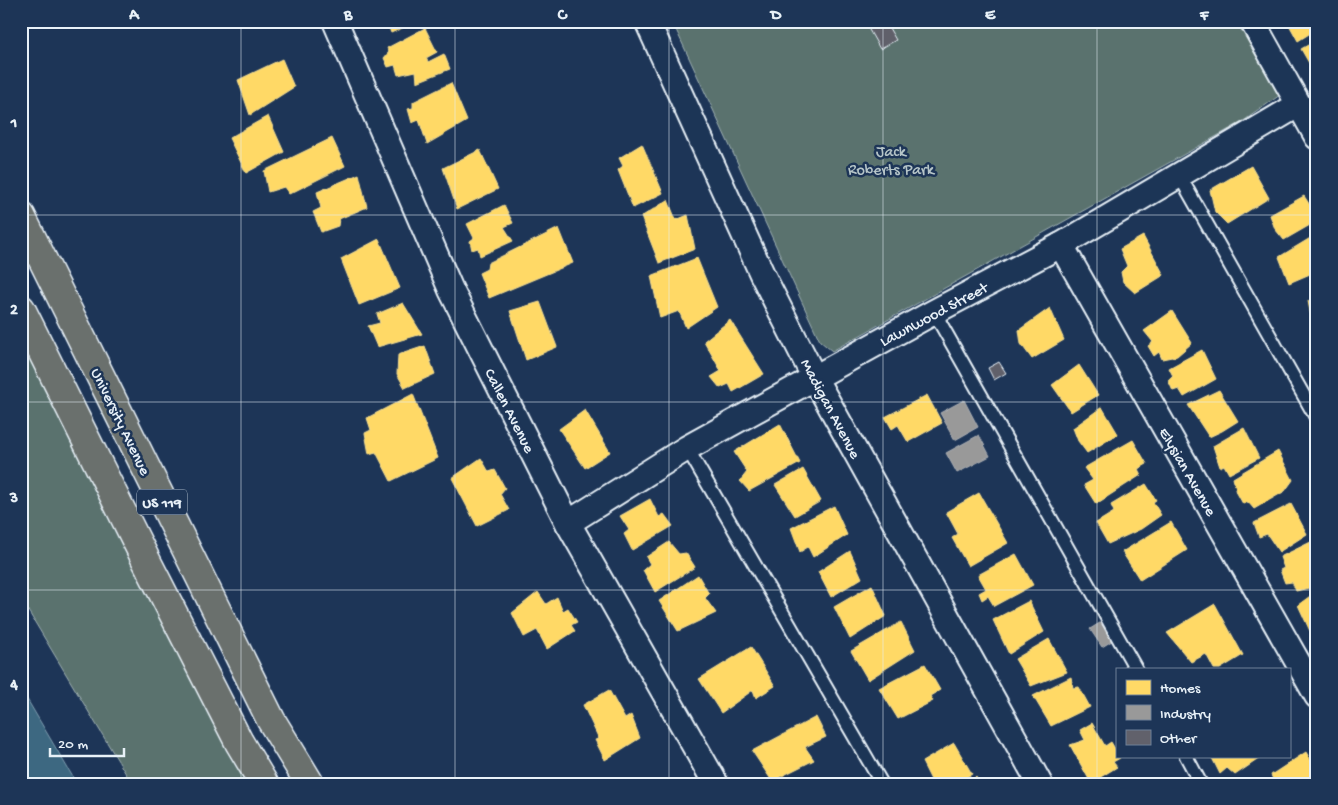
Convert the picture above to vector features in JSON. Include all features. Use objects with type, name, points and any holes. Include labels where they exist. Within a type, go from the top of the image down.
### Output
[{"type":"main road","name":"University Avenue","points":[[21,216],[271,720],[310,784]]},
{"type":"main road","name":"US 119","points":[[21,309],[160,587],[235,733],[264,784]]},
{"type":"street","name":"Callen Avenue","points":[[335,21],[451,290],[568,524],[716,784]]},
{"type":"street","name":"Madigan Avenue","points":[[647,21],[762,274],[814,377],[1040,784]]},
{"type":"street","points":[[1252,21],[1317,137]]},
{"type":"street","name":"Lawnwood Street","points":[[568,524],[687,448],[814,377],[1061,245],[1298,105]]},
{"type":"street","name":"Elysian Avenue","points":[[1061,245],[1317,696]]},
{"type":"lane","points":[[1180,175],[1317,419]]},
{"type":"lane","points":[[934,312],[1135,668]]},
{"type":"lane","points":[[687,448],[882,784]]},
{"type":"lane","points":[[1187,758],[1201,784]]},
{"type":"green space","name":"Jack Roberts Park","points":[[672,21],[1240,21],[1280,95],[1242,122],[832,351],[820,341]]},
{"type":"green space","points":[[21,309],[257,784],[132,784],[21,599]]},
{"type":"water","points":[[21,689],[77,784],[21,784]]},
{"type":"building: Homes","points":[[374,21],[418,21],[391,33],[387,23],[375,27]]},
{"type":"building: Homes","points":[[1287,21],[1317,21],[1317,29],[1298,41]]},
{"type":"building: Homes","points":[[425,28],[437,52],[426,58],[428,62],[444,54],[450,69],[417,82],[416,71],[398,75],[395,65],[388,67],[384,58],[389,52],[387,48]]},
{"type":"building: Homes","points":[[1317,40],[1317,77],[1301,49]]},
{"type":"building: Homes","points":[[282,59],[294,87],[250,115],[238,80]]},
{"type":"building: Homes","points":[[451,83],[467,121],[427,144],[419,120],[412,123],[408,109],[413,108],[413,102]]},
{"type":"building: Homes","points":[[268,116],[284,152],[246,173],[229,138]]},
{"type":"building: Homes","points":[[332,138],[345,166],[289,194],[284,187],[268,192],[264,171]]},
{"type":"building: Homes","points":[[642,144],[663,193],[633,208],[618,170],[623,166],[619,158]]},
{"type":"building: Homes","points":[[480,150],[498,189],[457,209],[443,168]]},
{"type":"building: Homes","points":[[1251,166],[1269,198],[1227,224],[1215,212],[1210,190]]},
{"type":"building: Homes","points":[[359,174],[367,207],[339,219],[338,226],[321,232],[313,212],[321,208],[317,192]]},
{"type":"building: Homes","points":[[1304,196],[1317,216],[1317,221],[1284,240],[1275,229],[1270,215]]},
{"type":"building: Homes","points":[[668,200],[676,220],[688,215],[695,249],[659,263],[641,217]]},
{"type":"building: Homes","points":[[504,205],[513,223],[504,227],[513,241],[480,256],[478,248],[472,250],[470,241],[474,238],[467,224]]},
{"type":"building: Homes","points":[[559,228],[573,263],[489,298],[479,273],[487,269],[488,263]]},
{"type":"building: Homes","points":[[1317,234],[1317,271],[1289,283],[1279,257]]},
{"type":"building: Homes","points":[[1143,236],[1164,275],[1135,293],[1123,282],[1121,272],[1127,266],[1120,249]]},
{"type":"building: Homes","points":[[379,239],[400,288],[359,305],[341,259]]},
{"type":"building: Homes","points":[[697,258],[717,307],[686,328],[679,311],[660,318],[651,276]]},
{"type":"building: Homes","points":[[1317,296],[1317,321],[1311,317],[1308,301]]},
{"type":"building: Homes","points":[[540,302],[557,347],[526,360],[510,311]]},
{"type":"building: Homes","points":[[403,303],[422,334],[377,347],[368,326],[380,323],[377,314]]},
{"type":"building: Homes","points":[[1050,308],[1064,340],[1032,359],[1021,344],[1019,330]]},
{"type":"building: Homes","points":[[1172,311],[1192,343],[1177,356],[1162,359],[1159,352],[1154,356],[1148,346],[1153,342],[1144,331]]},
{"type":"building: Homes","points":[[730,320],[764,374],[733,392],[729,384],[720,388],[711,377],[721,371],[704,341]]},
{"type":"building: Homes","points":[[425,346],[435,374],[405,388],[397,374],[398,355]]},
{"type":"building: Homes","points":[[1202,350],[1216,379],[1184,397],[1179,389],[1173,391],[1168,380],[1173,376],[1169,368]]},
{"type":"building: Homes","points":[[1079,365],[1098,395],[1071,412],[1052,385]]},
{"type":"building: Homes","points":[[1219,390],[1238,421],[1209,437],[1188,405]]},
{"type":"building: Homes","points":[[413,394],[438,458],[391,481],[376,452],[369,454],[365,433],[371,430],[367,418]]},
{"type":"building: Homes","points":[[927,395],[942,423],[908,442],[898,425],[892,429],[885,417]]},
{"type":"building: Homes","points":[[1102,407],[1118,434],[1087,453],[1078,441],[1073,428]]},
{"type":"building: Homes","points":[[585,410],[610,452],[585,468],[559,429]]},
{"type":"building: Homes","points":[[780,424],[800,463],[749,491],[740,481],[747,472],[734,452]]},
{"type":"building: Homes","points":[[1244,428],[1259,458],[1229,474],[1224,465],[1220,467],[1213,446]]},
{"type":"building: Homes","points":[[1133,440],[1147,464],[1138,469],[1141,475],[1096,504],[1084,485],[1093,480],[1084,468]]},
{"type":"building: Homes","points":[[1278,451],[1293,480],[1285,491],[1254,509],[1248,502],[1243,504],[1237,493],[1233,478]]},
{"type":"building: Homes","points":[[481,458],[489,472],[495,470],[505,488],[500,494],[509,510],[477,526],[452,478]]},
{"type":"building: Homes","points":[[803,469],[821,501],[795,516],[775,485]]},
{"type":"building: Homes","points":[[1146,484],[1156,500],[1153,502],[1161,515],[1141,529],[1108,544],[1096,523],[1114,512],[1111,505]]},
{"type":"building: Homes","points":[[979,493],[1008,543],[968,566],[952,538],[958,534],[946,512]]},
{"type":"building: Homes","points":[[650,499],[659,517],[664,514],[673,526],[632,550],[624,534],[629,530],[620,516]]},
{"type":"building: Homes","points":[[1291,504],[1307,534],[1279,552],[1267,534],[1259,537],[1254,523]]},
{"type":"building: Homes","points":[[834,506],[847,535],[813,557],[808,547],[800,552],[791,528]]},
{"type":"building: Homes","points":[[1171,522],[1187,550],[1140,580],[1122,552]]},
{"type":"building: Homes","points":[[1317,539],[1317,582],[1309,588],[1296,591],[1292,582],[1285,583],[1280,570],[1284,568],[1280,557]]},
{"type":"building: Homes","points":[[669,542],[679,554],[686,553],[695,567],[655,592],[643,570],[650,564],[646,557]]},
{"type":"building: Homes","points":[[850,551],[862,578],[831,597],[818,572]]},
{"type":"building: Homes","points":[[1016,554],[1033,585],[994,606],[988,596],[982,600],[979,593],[986,589],[978,575]]},
{"type":"building: Homes","points":[[698,575],[709,594],[705,598],[716,613],[678,631],[659,601]]},
{"type":"building: Homes","points":[[872,585],[886,616],[850,639],[834,607]]},
{"type":"building: Homes","points":[[1317,591],[1317,627],[1310,631],[1298,605]]},
{"type":"building: Homes","points":[[538,592],[546,604],[557,597],[563,611],[568,608],[577,622],[571,625],[575,631],[547,649],[537,630],[524,637],[512,613]]},
{"type":"building: Homes","points":[[1029,601],[1044,632],[1009,654],[993,620]]},
{"type":"building: Homes","points":[[1215,604],[1243,655],[1222,668],[1213,668],[1206,654],[1191,662],[1167,633]]},
{"type":"building: Homes","points":[[901,622],[915,650],[868,680],[851,651]]},
{"type":"building: Homes","points":[[1049,639],[1067,672],[1031,686],[1015,659]]},
{"type":"building: Homes","points":[[751,647],[775,686],[756,698],[753,690],[721,713],[699,679]]},
{"type":"building: Homes","points":[[925,664],[940,690],[930,696],[933,701],[898,719],[879,688]]},
{"type":"building: Homes","points":[[1071,677],[1073,688],[1079,687],[1090,707],[1051,726],[1033,696]]},
{"type":"building: Homes","points":[[609,690],[625,719],[631,715],[640,738],[605,760],[595,740],[599,739],[583,705]]},
{"type":"building: Homes","points":[[816,717],[826,737],[805,747],[814,760],[772,781],[752,751]]},
{"type":"building: Homes","points":[[1092,723],[1105,746],[1111,742],[1116,750],[1116,758],[1120,758],[1113,762],[1117,767],[1091,783],[1070,745],[1085,740],[1080,730]]},
{"type":"building: Homes","points":[[954,743],[972,774],[954,784],[933,784],[922,762]]},
{"type":"building: Homes","points":[[1306,752],[1316,770],[1310,774],[1316,784],[1275,784],[1271,775]]},
{"type":"building: Homes","points":[[1212,758],[1260,758],[1235,775],[1227,768],[1220,774]]},
{"type":"building: Homes","points":[[976,777],[979,784],[965,784]]},
{"type":"building: Industry","points":[[964,400],[978,427],[955,440],[940,413]]},
{"type":"building: Industry","points":[[979,435],[990,456],[957,473],[946,453]]},
{"type":"building: Industry","points":[[1103,621],[1115,639],[1102,647],[1090,629]]},
{"type":"building: Other","points":[[881,21],[885,21],[896,40],[880,49],[868,28]]},
{"type":"building: Other","points":[[999,362],[1006,373],[994,380],[988,368]]}]
